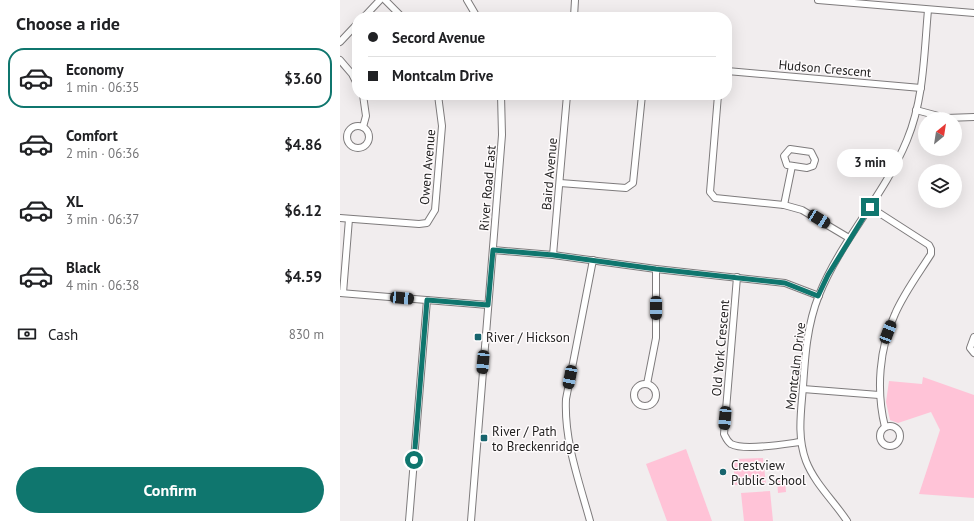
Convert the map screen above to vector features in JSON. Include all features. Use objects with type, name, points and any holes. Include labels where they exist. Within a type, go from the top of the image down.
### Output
[{"type":"street","points":[[369,12],[380,0]]},
{"type":"street","points":[[385,0],[397,12]]},
{"type":"street","points":[[574,12],[575,0]]},
{"type":"street","points":[[818,0],[974,14]]},
{"type":"street","points":[[470,1],[475,12]]},
{"type":"street","name":"Montcalm Drive","points":[[848,521],[818,482],[807,462],[800,442],[806,346],[818,296],[828,275],[849,238],[895,166],[907,140],[921,88],[928,10]]},
{"type":"street","points":[[340,42],[352,29]]},
{"type":"street","points":[[340,60],[352,74]]},
{"type":"street","name":"Hudson Crescent","points":[[732,72],[921,88]]},
{"type":"street","points":[[363,100],[366,116],[363,127]]},
{"type":"street","name":"Owen Avenue","points":[[340,218],[419,224],[427,223],[432,218],[435,210],[442,126],[439,100]]},
{"type":"street","name":"River Road East","points":[[471,521],[502,135],[501,100]]},
{"type":"street","name":"Baird Avenue","points":[[553,255],[567,100]]},
{"type":"street","points":[[560,183],[626,188],[633,183],[641,100]]},
{"type":"street","points":[[718,100],[710,192],[712,196],[715,198],[784,205],[802,210],[849,238]]},
{"type":"street","points":[[916,110],[946,118],[974,117]]},
{"type":"street","points":[[790,149],[811,152],[815,156],[816,160],[813,166],[792,166],[787,164],[784,156],[790,149]]},
{"type":"street","points":[[784,205],[792,166]]},
{"type":"street","points":[[870,207],[928,245],[931,249],[931,254],[895,313],[888,332],[879,395],[885,427]]},
{"type":"street","points":[[349,219],[342,293],[488,305]]},
{"type":"street","points":[[493,250],[553,255],[656,269],[785,283],[818,296]]},
{"type":"street","points":[[590,521],[567,436],[565,417],[566,399],[593,260]]},
{"type":"street","points":[[647,384],[656,338],[656,269]]},
{"type":"street","name":"Old York Crescent","points":[[737,277],[724,434],[727,440],[732,444],[753,447],[800,442]]},
{"type":"street","points":[[409,521],[427,300]]},
{"type":"street","points":[[974,337],[970,348],[974,353]]},
{"type":"street","points":[[803,389],[879,395]]},
{"type":"shaded area","points":[[923,377],[974,395],[974,498],[919,494],[940,430],[931,412],[898,423],[890,420],[886,402],[889,381],[922,384]]},
{"type":"shaded area","points":[[686,449],[712,521],[667,521],[646,464]]},
{"type":"shaded area","points":[[763,458],[766,484],[734,485],[734,459]]},
{"type":"shaded area","points":[[785,479],[786,492],[778,493],[777,480]]},
{"type":"shaded area","points":[[770,491],[773,521],[744,521],[741,493]]},
{"type":"place","name":"River / Hickson","points":[[478,337]]},
{"type":"place","name":"River / Path to Breckenridge","points":[[484,438]]},
{"type":"place","name":"Crestview Public School","points":[[723,472]]},
{"type":"route","points":[[414,460],[427,300],[488,305],[493,250],[553,255],[656,269],[785,283],[818,296],[849,238],[870,207]]}]
